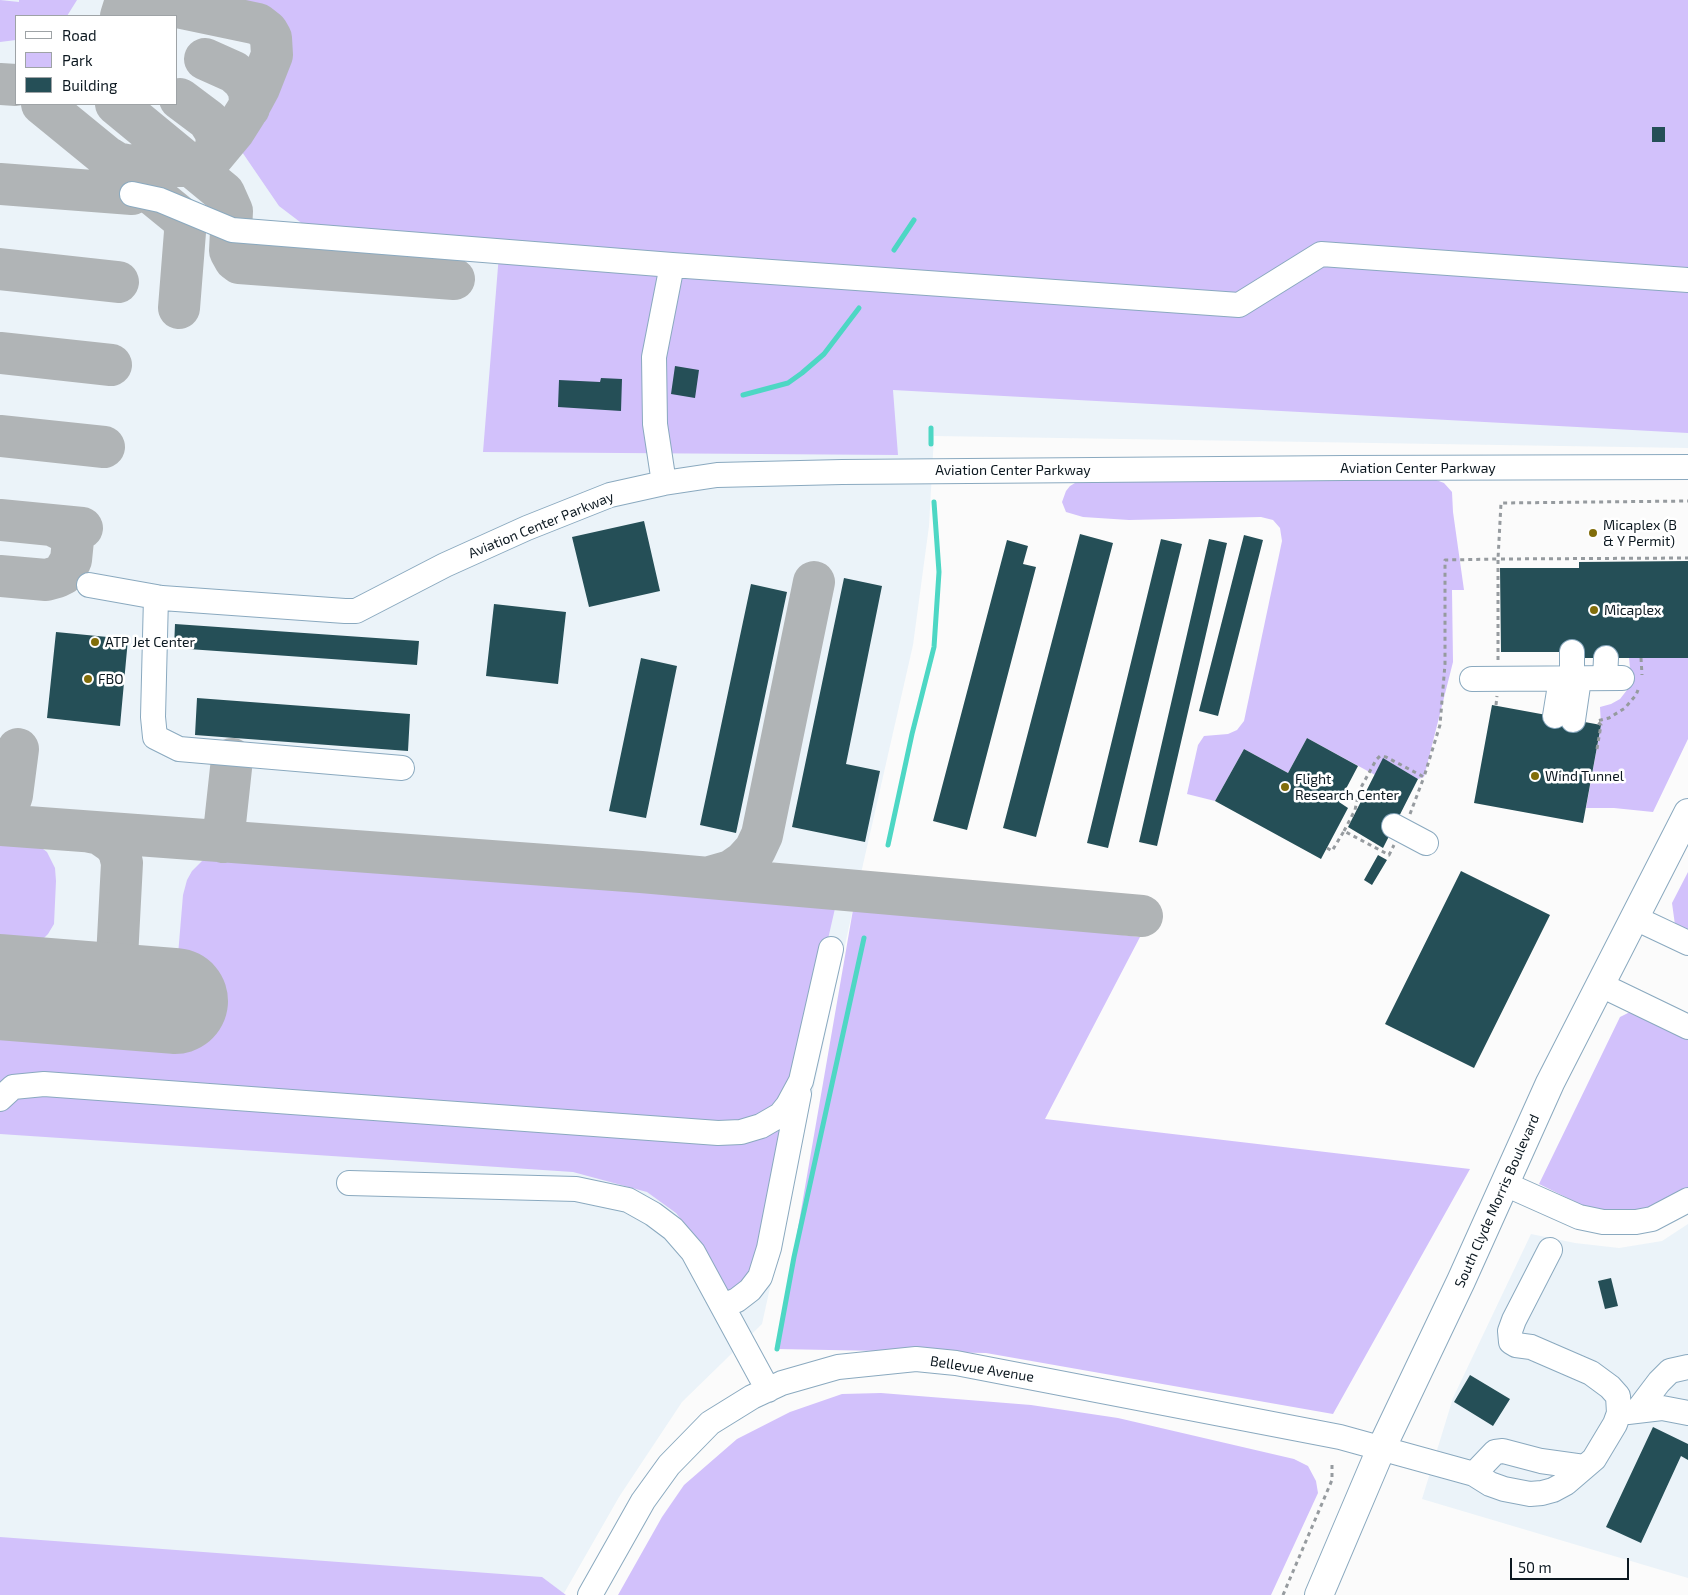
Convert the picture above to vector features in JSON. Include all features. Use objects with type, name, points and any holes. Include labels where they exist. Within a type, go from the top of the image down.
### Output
[{"type":"main road","name":"South Clyde Morris Boulevard","points":[[1320,1595],[1381,1449],[1461,1281],[1550,1083],[1688,813]]},
{"type":"street","points":[[132,194],[160,200],[232,230],[1239,305],[1321,254],[1688,280]]},
{"type":"street","points":[[664,483],[655,424],[654,357],[672,264]]},
{"type":"street","name":"Aviation Center Parkway","points":[[89,585],[156,597],[344,612],[356,611],[445,565],[527,528],[610,495],[664,483],[717,475],[842,472],[1688,467]]},
{"type":"street","points":[[156,597],[153,717],[155,737],[180,749],[402,768]]},
{"type":"street","points":[[1472,679],[1499,679],[1604,671]]},
{"type":"street","points":[[1564,718],[1604,671]]},
{"type":"street","points":[[1399,829],[1426,843]]},
{"type":"street","points":[[1635,918],[1688,943]]},
{"type":"street","points":[[723,1306],[737,1300],[750,1290],[760,1277],[769,1248],[801,1081],[831,949]]},
{"type":"street","points":[[1601,985],[1688,1027]]},
{"type":"street","points":[[0,1099],[13,1087],[44,1084],[718,1133],[740,1132],[761,1126],[780,1115],[788,1105],[801,1081]]},
{"type":"street","points":[[349,1183],[576,1189],[628,1200],[653,1214],[666,1224],[693,1252],[768,1390]]},
{"type":"street","points":[[1505,1184],[1579,1217],[1603,1222],[1636,1222],[1652,1219],[1688,1200]]},
{"type":"street","points":[[1550,1250],[1514,1320],[1510,1331],[1511,1342],[1516,1345],[1531,1347],[1591,1373],[1610,1387],[1628,1412],[1662,1408],[1688,1413]]},
{"type":"street","name":"Bellevue Avenue","points":[[590,1595],[643,1501],[669,1465],[710,1424],[752,1397],[782,1384],[838,1367],[916,1359],[956,1363],[1340,1437],[1474,1474],[1490,1484],[1530,1494],[1542,1494],[1566,1483],[1594,1459],[1615,1424],[1670,1371],[1688,1367]]},
{"type":"street","points":[[1474,1474],[1495,1452],[1503,1451],[1541,1461],[1584,1467]]},
{"type":"path","points":[[1496,705],[1499,679],[1498,559],[1501,503],[1688,501]]},
{"type":"path","points":[[1344,831],[1389,855],[1399,829],[1424,777],[1441,716],[1445,664],[1445,560],[1688,558]]},
{"type":"path","points":[[1597,749],[1601,725],[1597,721],[1609,718],[1625,708],[1636,695],[1604,671]]},
{"type":"path","points":[[1326,848],[1332,851],[1344,831],[1355,810],[1359,790],[1380,756],[1386,757],[1424,777]]},
{"type":"path","points":[[1283,1595],[1332,1480],[1332,1463]]},
{"type":"shaded area","points":[[0,0],[1688,0],[1688,448],[934,436],[929,526],[913,645],[762,1324],[682,1402],[619,1497],[563,1595],[0,1595]]},
{"type":"shaded area","points":[[1688,1224],[1688,1578],[1422,1499],[1453,1398],[1531,1234],[1575,1243],[1619,1248],[1662,1241]]},
{"type":"green space","points":[[0,0],[19,2],[19,0],[77,0],[68,15],[15,15],[15,40],[0,42]]},
{"type":"green space","points":[[226,0],[1688,0],[1688,433],[893,390],[898,455],[483,452],[500,242],[304,225],[279,206],[240,149],[269,101],[279,78],[285,57],[285,33],[273,15],[262,8]]},
{"type":"green space","points":[[1431,478],[1444,483],[1452,492],[1464,590],[1452,590],[1453,662],[1424,777],[1418,779],[1384,759],[1375,775],[1307,738],[1288,773],[1244,749],[1215,801],[1187,794],[1198,745],[1204,736],[1228,734],[1237,730],[1244,721],[1282,541],[1280,528],[1273,520],[1261,517],[1129,520],[1083,517],[1066,512],[1062,502],[1066,491],[1080,480]]},
{"type":"green space","points":[[1629,658],[1688,658],[1688,739],[1653,812],[1614,808],[1586,808],[1601,725],[1600,707],[1620,699],[1627,690],[1631,678]]},
{"type":"green space","points":[[0,839],[23,840],[35,843],[47,852],[55,868],[54,924],[48,934],[30,952],[0,950]]},
{"type":"green space","points":[[212,857],[241,862],[836,904],[751,1277],[731,1299],[697,1239],[676,1213],[647,1192],[573,1172],[0,1134],[0,1029],[171,1039],[183,895],[187,880],[192,871],[202,861]]},
{"type":"green space","points":[[1688,872],[1688,932],[1675,925],[1672,903]]},
{"type":"green space","points":[[854,904],[1140,937],[1045,1119],[1470,1169],[1333,1414],[986,1353],[777,1349]]},
{"type":"green space","points":[[1632,1011],[1688,1040],[1688,1190],[1642,1211],[1590,1209],[1539,1184],[1620,1017]]},
{"type":"green space","points":[[881,1393],[1031,1405],[1118,1418],[1294,1459],[1308,1466],[1316,1481],[1318,1493],[1271,1595],[618,1595],[662,1517],[684,1485],[737,1439],[790,1412],[842,1394]]},
{"type":"green space","points":[[0,1537],[542,1577],[566,1595],[0,1595]]},
{"type":"building","points":[[1652,127],[1665,127],[1665,142],[1652,142]]},
{"type":"building","points":[[675,366],[699,370],[695,398],[671,394]]},
{"type":"building","points":[[601,378],[622,379],[621,411],[558,407],[559,380],[600,382]]},
{"type":"building","points":[[644,521],[660,591],[589,607],[572,537]]},
{"type":"building","points":[[1080,534],[1113,543],[1036,837],[1003,828]]},
{"type":"building","points":[[1244,535],[1263,540],[1218,716],[1199,711]]},
{"type":"building","points":[[1161,539],[1182,544],[1108,848],[1087,843]]},
{"type":"building","points":[[1209,539],[1227,543],[1157,846],[1139,842]]},
{"type":"building","points":[[1007,540],[1028,546],[1023,564],[1036,567],[967,830],[933,821]]},
{"type":"building","name":"Micaplex","points":[[1688,561],[1688,658],[1576,658],[1576,652],[1501,652],[1500,568],[1579,568],[1579,562]]},
{"type":"building","points":[[844,578],[882,586],[846,764],[880,771],[865,842],[792,827]]},
{"type":"building","points":[[751,584],[787,592],[736,833],[700,825]]},
{"type":"building","points":[[494,604],[566,612],[558,684],[486,676]]},
{"type":"building","points":[[175,624],[419,641],[417,665],[174,648]]},
{"type":"building","name":"FBO","points":[[56,632],[128,639],[120,726],[47,718]]},
{"type":"building","points":[[641,658],[677,666],[646,818],[609,811]]},
{"type":"building","points":[[197,698],[410,714],[408,751],[195,735]]},
{"type":"building","name":"Wind Tunnel","points":[[1492,705],[1601,725],[1583,823],[1474,803]]},
{"type":"building","name":"Flight Research Center","points":[[1307,738],[1358,766],[1339,802],[1348,808],[1321,859],[1215,801],[1244,749],[1288,773]]},
{"type":"building","points":[[1383,758],[1418,779],[1383,848],[1348,827]]},
{"type":"building","points":[[1378,855],[1387,860],[1372,885],[1364,880]]},
{"type":"building","points":[[1461,871],[1550,915],[1474,1068],[1385,1024]]},
{"type":"building","points":[[1611,1278],[1618,1306],[1605,1309],[1598,1281]]},
{"type":"building","points":[[1470,1375],[1510,1399],[1493,1426],[1454,1402]]},
{"type":"building","points":[[1653,1427],[1688,1444],[1688,1460],[1681,1456],[1641,1543],[1606,1527]]},
{"type":"waterway","points":[[894,250],[914,220]]},
{"type":"waterway","points":[[743,395],[788,383],[802,373],[824,354],[859,308]]},
{"type":"waterway","points":[[931,428],[931,444]]},
{"type":"waterway","points":[[888,845],[912,734],[934,647],[939,572],[934,502]]},
{"type":"waterway","points":[[777,1349],[794,1257],[864,938]]},
{"type":"taxiway","points":[[121,15],[126,0]]},
{"type":"taxiway","points":[[109,158],[117,163],[127,165],[193,166],[209,161],[234,131],[246,112],[259,88],[272,55],[271,38],[267,31],[258,24],[153,2]]},
{"type":"taxiway","points":[[205,59],[234,72],[243,80],[249,90],[249,108]]},
{"type":"taxiway","points":[[0,84],[15,85]]},
{"type":"taxiway","points":[[180,99],[208,120],[215,131],[217,140],[215,151],[205,170]]},
{"type":"taxiway","points":[[43,105],[184,220],[185,232],[179,308]]},
{"type":"taxiway","points":[[117,105],[224,193],[232,211],[230,251],[239,263],[454,279]]},
{"type":"taxiway","points":[[0,184],[132,194]]},
{"type":"taxiway","points":[[0,269],[118,282]]},
{"type":"taxiway","points":[[0,353],[111,365]]},
{"type":"taxiway","points":[[0,436],[104,447]]},
{"type":"taxiway","points":[[0,520],[82,528]]},
{"type":"taxiway","points":[[0,576],[46,580],[63,574],[71,560],[73,540],[68,533],[54,526]]},
{"type":"taxiway","points":[[710,877],[731,871],[744,862],[755,850],[762,835],[814,582]]},
{"type":"taxiway","points":[[0,818],[8,807],[12,795],[18,749]]},
{"type":"taxiway","points":[[223,842],[232,759]]},
{"type":"taxiway","points":[[0,825],[641,872],[1142,916]]},
{"type":"taxiway","points":[[90,832],[100,834],[113,843],[119,851],[122,863],[115,996]]},
{"type":"runway","points":[[0,987],[175,1001]]},
{"type":"place","name":"Micaplex (B & Y Permit)","points":[[1593,533]]},
{"type":"place","name":"Micaplex","points":[[1594,610]]},
{"type":"place","name":"ATP Jet Center","points":[[95,642]]},
{"type":"place","name":"FBO","points":[[88,679]]},
{"type":"place","name":"Wind Tunnel","points":[[1535,776]]},
{"type":"place","name":"Flight Research Center","points":[[1285,787]]}]
